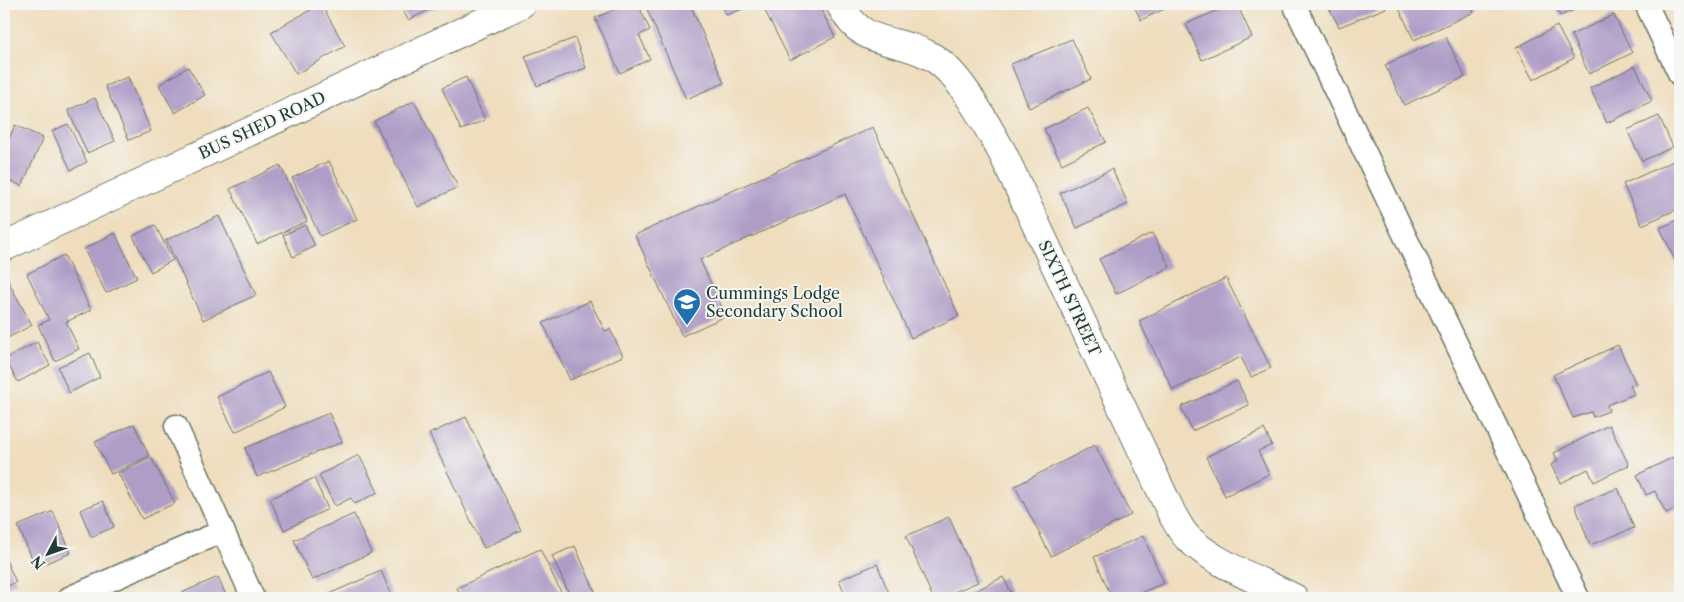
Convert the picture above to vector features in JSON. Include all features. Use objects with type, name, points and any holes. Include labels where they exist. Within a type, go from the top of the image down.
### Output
[{"type":"street","name":"BUS SHED ROAD","points":[[4,247],[521,4]]},
{"type":"street","name":"SIXTH STREET","points":[[840,4],[845,14],[862,32],[871,37],[932,57],[948,70],[959,83],[984,120],[1002,152],[1181,530],[1189,540],[1224,563],[1294,598]]},
{"type":"street","points":[[1294,4],[1578,598]]},
{"type":"street","points":[[1646,4],[1680,76]]},
{"type":"street","points":[[176,426],[253,598]]},
{"type":"street","points":[[69,598],[223,531]]},
{"type":"building","points":[[321,4],[345,46],[296,74],[271,32]]},
{"type":"building","points":[[400,4],[442,4],[408,20]]},
{"type":"building","points":[[627,4],[638,4],[650,30],[639,35],[650,59],[620,73],[595,18]]},
{"type":"building","points":[[690,4],[724,83],[686,99],[645,5]]},
{"type":"building","points":[[721,4],[756,4],[726,15]]},
{"type":"building","points":[[775,4],[818,4],[835,37],[790,60],[764,9]]},
{"type":"building","points":[[1133,4],[1175,4],[1141,20]]},
{"type":"building","points":[[1232,4],[1237,4],[1252,37],[1202,60],[1186,24]]},
{"type":"building","points":[[1327,4],[1384,4],[1386,8],[1339,27]]},
{"type":"building","points":[[1397,4],[1470,4],[1474,12],[1414,40]]},
{"type":"building","points":[[1554,4],[1586,4],[1560,16]]},
{"type":"building","points":[[1614,15],[1632,53],[1589,74],[1571,35]]},
{"type":"building","points":[[1557,26],[1574,58],[1533,80],[1516,48]]},
{"type":"building","points":[[1446,37],[1465,77],[1404,105],[1385,65]]},
{"type":"building","points":[[575,38],[586,68],[537,86],[525,56]]},
{"type":"building","points":[[1072,39],[1091,79],[1029,108],[1011,64]]},
{"type":"building","points":[[1635,66],[1652,101],[1607,123],[1590,88]]},
{"type":"building","points":[[188,67],[205,95],[175,113],[159,85]]},
{"type":"building","points":[[128,77],[151,131],[129,140],[105,86]]},
{"type":"building","points":[[466,77],[485,120],[461,130],[442,88]]},
{"type":"building","points":[[95,98],[115,141],[87,153],[68,110]]},
{"type":"building","points":[[414,101],[458,187],[418,207],[374,121]]},
{"type":"building","points":[[1088,108],[1106,142],[1062,164],[1044,129]]},
{"type":"building","points":[[1659,116],[1673,147],[1642,161],[1627,130]]},
{"type":"building","points":[[68,124],[87,162],[71,170],[52,131]]},
{"type":"building","points":[[15,125],[43,138],[22,186],[4,178],[4,150]]},
{"type":"building","name":"Cummings Lodge Secondary School","points":[[873,127],[959,316],[911,338],[845,194],[700,260],[726,316],[682,336],[635,235]]},
{"type":"building","points":[[1680,158],[1680,208],[1642,225],[1623,184]]},
{"type":"building","points":[[329,161],[357,219],[320,236],[292,178]]},
{"type":"building","points":[[280,165],[307,221],[257,244],[230,189]]},
{"type":"building","points":[[1112,169],[1128,204],[1077,228],[1060,193]]},
{"type":"building","points":[[219,216],[256,295],[203,320],[166,240]]},
{"type":"building","points":[[1680,219],[1680,271],[1660,228]]},
{"type":"building","points":[[155,225],[173,260],[151,272],[133,236]]},
{"type":"building","points":[[305,225],[315,246],[293,257],[283,235]]},
{"type":"building","points":[[115,233],[137,278],[106,293],[84,249]]},
{"type":"building","points":[[1152,233],[1170,267],[1116,294],[1099,259]]},
{"type":"building","points":[[64,255],[91,310],[66,322],[79,349],[55,361],[38,325],[49,320],[27,274]]},
{"type":"building","points":[[6,278],[32,325],[4,340],[4,280]]},
{"type":"building","points":[[1226,278],[1271,368],[1251,377],[1241,357],[1173,390],[1139,321]]},
{"type":"building","points":[[590,301],[605,331],[610,329],[623,356],[570,380],[543,323]]},
{"type":"building","points":[[37,342],[50,365],[18,382],[5,359]]},
{"type":"building","points":[[1618,345],[1636,384],[1630,385],[1634,394],[1607,405],[1609,411],[1593,417],[1591,412],[1573,418],[1553,375]]},
{"type":"building","points":[[90,353],[100,377],[69,393],[58,367]]},
{"type":"building","points":[[268,372],[285,407],[235,432],[217,397]]},
{"type":"building","points":[[1237,381],[1249,405],[1192,431],[1181,407]]},
{"type":"building","points":[[329,413],[342,442],[257,477],[245,448]]},
{"type":"building","points":[[466,417],[521,530],[484,548],[429,434]]},
{"type":"building","points":[[134,424],[149,456],[111,474],[95,442]]},
{"type":"building","points":[[1609,425],[1629,465],[1594,482],[1588,469],[1561,483],[1551,465],[1558,461],[1554,453]]},
{"type":"building","points":[[1264,429],[1272,445],[1258,451],[1269,474],[1225,496],[1206,457]]},
{"type":"building","points":[[1095,445],[1131,515],[1051,556],[1015,486]]},
{"type":"building","points":[[1680,454],[1680,507],[1666,513],[1655,491],[1646,495],[1637,475]]},
{"type":"building","points":[[359,455],[378,492],[355,504],[351,498],[335,506],[319,475]]},
{"type":"building","points":[[151,457],[175,503],[142,519],[118,473]]},
{"type":"building","points":[[314,478],[328,509],[284,530],[270,499]]},
{"type":"building","points":[[1618,488],[1634,528],[1590,545],[1575,505]]},
{"type":"building","points":[[103,501],[114,527],[91,537],[80,510]]},
{"type":"building","points":[[53,511],[71,553],[36,567],[18,526]]},
{"type":"building","points":[[354,514],[371,553],[312,580],[294,540]]},
{"type":"building","points":[[949,517],[978,582],[940,598],[933,598],[906,536]]},
{"type":"building","points":[[1143,536],[1164,583],[1128,598],[1112,598],[1094,557]]},
{"type":"building","points":[[575,546],[598,598],[571,598],[552,556]]},
{"type":"building","points":[[540,549],[564,598],[462,598],[457,588]]},
{"type":"building","points":[[4,556],[16,582],[4,588]]},
{"type":"building","points":[[877,564],[891,598],[847,598],[839,580]]},
{"type":"building","points":[[381,571],[393,598],[320,598]]},
{"type":"building","points":[[218,577],[227,598],[170,598]]},
{"type":"building","points":[[1003,577],[1014,598],[961,598]]},
{"type":"place","name":"Cummings Lodge Secondary School","points":[[687,326]]}]
